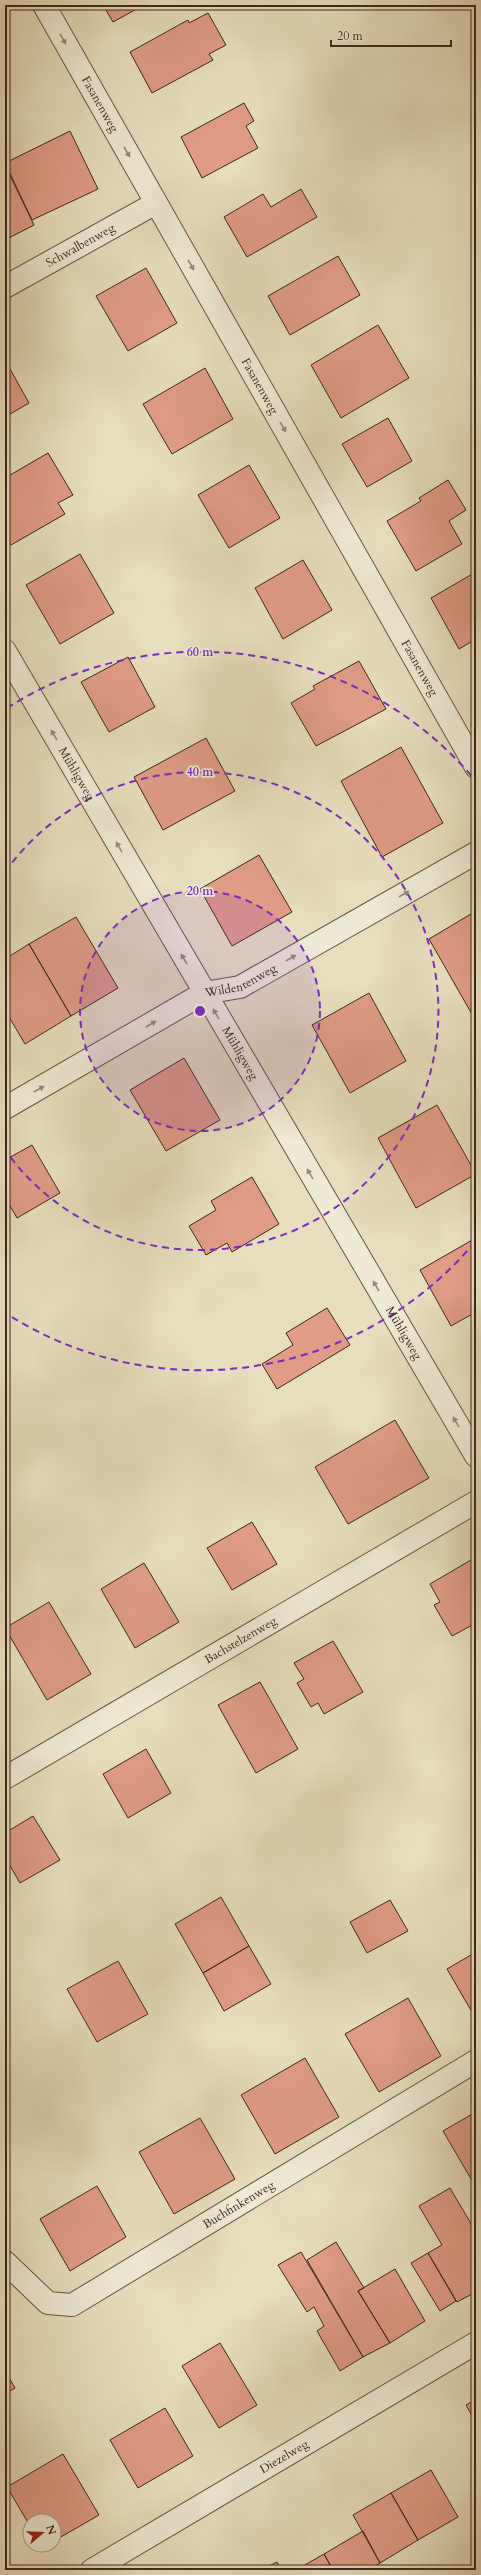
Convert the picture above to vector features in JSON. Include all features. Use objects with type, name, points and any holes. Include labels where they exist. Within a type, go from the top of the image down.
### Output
[{"type":"street","name":"Fasanenweg","points":[[44,5],[476,767]]},
{"type":"street","name":"Schwalbenweg","points":[[5,287],[156,203]]},
{"type":"street","name":"Mühligweg","points":[[5,651],[476,1456]]},
{"type":"street","name":"Wildentenweg","points":[[5,1108],[204,993],[240,987],[476,853]]},
{"type":"street","name":"Bachstelzenweg","points":[[5,1778],[476,1502]]},
{"type":"street","name":"Buchfinkenweg","points":[[5,2262],[48,2304],[72,2305],[476,2061]]},
{"type":"street","name":"Diezelweg","points":[[92,2570],[476,2343]]},
{"type":"building","points":[[103,5],[144,5],[113,22]]},
{"type":"building","points":[[208,13],[226,45],[209,54],[213,60],[152,93],[130,52],[188,20],[189,23]]},
{"type":"building","points":[[244,103],[254,121],[246,126],[258,148],[202,178],[181,137]]},
{"type":"building","points":[[70,131],[98,189],[32,220],[5,163]]},
{"type":"building","points":[[5,165],[34,225],[5,240]]},
{"type":"building","points":[[301,189],[317,217],[247,257],[224,217],[263,194],[271,207]]},
{"type":"building","points":[[338,256],[360,295],[290,335],[268,296]]},
{"type":"building","points":[[146,268],[177,323],[128,351],[96,296]]},
{"type":"building","points":[[378,325],[409,378],[341,418],[311,365]]},
{"type":"building","points":[[5,360],[29,403],[5,417]]},
{"type":"building","points":[[205,368],[233,419],[172,454],[143,404]]},
{"type":"building","points":[[388,418],[412,461],[367,487],[342,444]]},
{"type":"building","points":[[48,453],[73,495],[58,503],[65,514],[11,545],[5,536],[5,478]]},
{"type":"building","points":[[249,465],[280,518],[229,548],[198,495]]},
{"type":"building","points":[[448,480],[466,510],[449,521],[462,544],[416,571],[387,521],[421,501],[419,498]]},
{"type":"building","points":[[80,554],[114,613],[60,644],[26,585]]},
{"type":"building","points":[[303,560],[332,610],[283,639],[255,588]]},
{"type":"building","points":[[474,573],[476,639],[459,649],[431,598]]},
{"type":"building","points":[[128,657],[155,707],[109,732],[81,682]]},
{"type":"building","points":[[359,661],[386,709],[316,746],[291,703],[315,689],[313,686]]},
{"type":"building","points":[[206,738],[235,791],[163,830],[134,777]]},
{"type":"building","points":[[401,747],[443,823],[382,857],[341,781]]},
{"type":"building","points":[[259,855],[292,912],[232,946],[200,889]]},
{"type":"building","points":[[476,911],[476,1015],[473,1016],[429,939]]},
{"type":"building","points":[[76,917],[118,988],[71,1016],[29,944]]},
{"type":"building","points":[[29,944],[71,1016],[25,1044],[5,1010],[5,959]]},
{"type":"building","points":[[369,993],[406,1061],[350,1093],[312,1025]]},
{"type":"building","points":[[184,1058],[220,1120],[166,1151],[130,1090]]},
{"type":"building","points":[[437,1105],[476,1174],[416,1208],[378,1138]]},
{"type":"building","points":[[32,1145],[60,1193],[17,1218],[5,1197],[5,1160]]},
{"type":"building","points":[[252,1177],[279,1224],[232,1252],[227,1243],[206,1255],[189,1226],[216,1210],[211,1201]]},
{"type":"building","points":[[474,1239],[476,1312],[451,1326],[420,1270]]},
{"type":"building","points":[[327,1308],[350,1345],[277,1389],[262,1364],[293,1345],[286,1333]]},
{"type":"building","points":[[395,1420],[429,1478],[348,1524],[315,1467]]},
{"type":"building","points":[[252,1522],[277,1564],[232,1590],[207,1548]]},
{"type":"building","points":[[476,1557],[476,1623],[452,1636],[434,1605],[440,1602],[430,1584]]},
{"type":"building","points":[[144,1563],[179,1622],[135,1648],[101,1589]]},
{"type":"building","points":[[49,1602],[91,1674],[47,1700],[5,1628]]},
{"type":"building","points":[[333,1641],[363,1692],[324,1714],[318,1703],[311,1707],[297,1683],[304,1679],[294,1663]]},
{"type":"building","points":[[260,1682],[298,1749],[256,1773],[218,1705]]},
{"type":"building","points":[[146,1749],[171,1793],[128,1818],[103,1774]]},
{"type":"building","points":[[33,1816],[60,1860],[20,1883],[5,1857],[5,1833]]},
{"type":"building","points":[[221,1897],[249,1946],[203,1973],[175,1924]]},
{"type":"building","points":[[390,1900],[408,1931],[367,1953],[350,1922]]},
{"type":"building","points":[[249,1946],[271,1984],[224,2011],[203,1973]]},
{"type":"building","points":[[476,1952],[476,2019],[447,1969]]},
{"type":"building","points":[[118,1961],[148,2014],[97,2042],[67,1989]]},
{"type":"building","points":[[408,1998],[441,2056],[379,2092],[345,2034]]},
{"type":"building","points":[[305,2058],[339,2117],[275,2154],[241,2095]]},
{"type":"building","points":[[474,2113],[476,2117],[474,2184],[443,2131]]},
{"type":"building","points":[[200,2118],[235,2179],[174,2214],[139,2152]]},
{"type":"building","points":[[97,2186],[126,2237],[70,2271],[40,2219]]},
{"type":"building","points":[[450,2188],[476,2232],[476,2292],[457,2302],[428,2253],[442,2245],[419,2206]]},
{"type":"building","points":[[336,2242],[364,2288],[358,2291],[390,2343],[363,2357],[307,2260]]},
{"type":"building","points":[[301,2252],[363,2357],[340,2371],[317,2331],[324,2326],[314,2307],[307,2312],[278,2265]]},
{"type":"building","points":[[428,2253],[456,2301],[440,2311],[411,2263]]},
{"type":"building","points":[[395,2269],[425,2321],[390,2343],[358,2291]]},
{"type":"building","points":[[220,2343],[257,2405],[219,2428],[182,2366]]},
{"type":"building","points":[[5,2371],[15,2388],[5,2394]]},
{"type":"building","points":[[476,2399],[476,2423],[466,2405]]},
{"type":"building","points":[[165,2408],[193,2456],[138,2488],[110,2440]]},
{"type":"building","points":[[63,2454],[99,2515],[62,2536],[62,2513],[22,2513],[7,2487]]},
{"type":"building","points":[[431,2470],[458,2517],[418,2540],[391,2493]]},
{"type":"building","points":[[391,2493],[418,2540],[380,2563],[353,2515]]},
{"type":"building","points":[[363,2531],[380,2563],[368,2570],[333,2570],[324,2554]]},
{"type":"building","points":[[324,2554],[333,2570],[296,2570]]},
{"type":"building","points":[[277,2562],[281,2570],[263,2570],[267,2567]]}]
